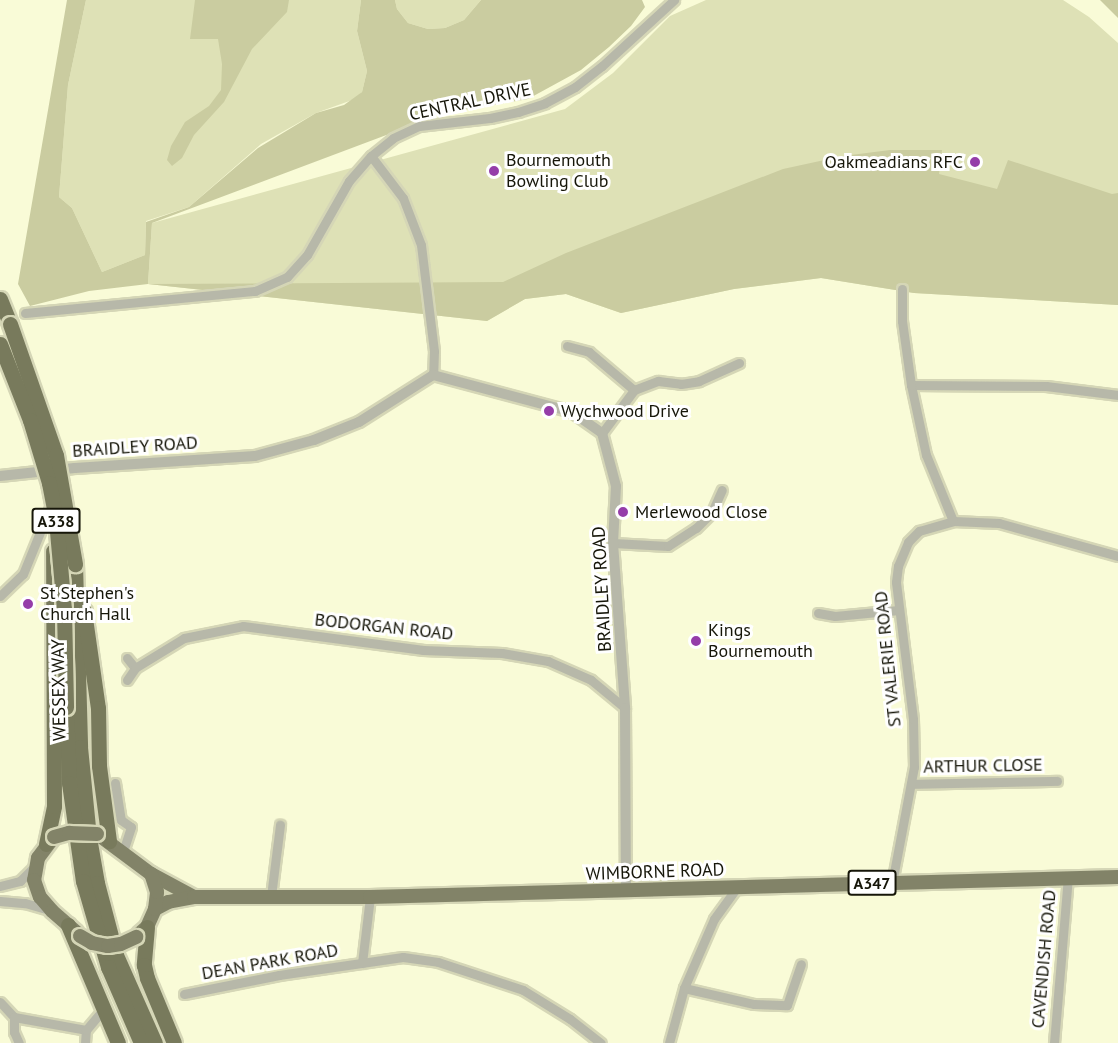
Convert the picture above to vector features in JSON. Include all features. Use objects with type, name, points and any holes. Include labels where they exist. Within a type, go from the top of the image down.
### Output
[{"type":"highway","name":"WESSEX WAY","points":[[0,299],[56,455],[75,564],[66,706],[82,783],[97,884],[116,955],[155,1043]]},
{"type":"highway","name":"WESSEX WAY","points":[[0,344],[37,440],[56,520],[64,609],[69,783],[83,881],[108,967],[141,1043]]},
{"type":"highway","points":[[75,564],[88,631],[98,708],[103,838]]},
{"type":"highway","points":[[50,841],[66,706]]},
{"type":"highway","points":[[68,925],[118,1043]]},
{"type":"highway","points":[[141,932],[147,978],[174,1043]]},
{"type":"main road","points":[[69,833],[103,838],[151,873],[157,892],[155,909],[141,932],[121,944],[108,946],[92,943],[80,936],[52,911],[40,897],[34,880],[35,866],[50,841],[69,833]]},
{"type":"main road","name":"WIMBORNE ROAD","points":[[151,873],[194,897]]},
{"type":"main road","name":"WIMBORNE ROAD","points":[[155,909],[168,902],[194,897],[370,897],[1118,877]]},
{"type":"street","name":"CENTRAL DRIVE","points":[[25,313],[255,291],[287,277],[308,255],[349,181],[371,156],[393,138],[419,126],[490,118],[545,103],[575,87],[602,66],[674,0]]},
{"type":"street","points":[[371,156],[403,198],[422,245],[434,351],[433,375],[572,412],[602,433],[634,390],[658,381],[681,384],[699,381],[739,363]]},
{"type":"street","points":[[902,288],[902,321],[911,385],[926,455],[953,521]]},
{"type":"street","points":[[567,346],[589,352],[634,390]]},
{"type":"street","name":"BRAIDLEY ROAD","points":[[0,476],[52,470],[255,456],[314,440],[359,422],[433,375]]},
{"type":"street","points":[[911,385],[1046,386],[1118,395]]},
{"type":"street","name":"BRAIDLEY ROAD","points":[[602,433],[616,486],[613,543],[626,708],[626,891]]},
{"type":"street","points":[[0,596],[23,574],[35,545],[53,500],[52,470]]},
{"type":"street","points":[[613,543],[668,546],[696,528],[712,512],[722,490]]},
{"type":"street","name":"ST VALERIE ROAD","points":[[892,883],[911,784],[913,719],[898,609],[898,566],[908,542],[919,531],[953,521],[999,523],[1118,556]]},
{"type":"street","points":[[818,613],[835,616],[898,609]]},
{"type":"street","name":"BODORGAN ROAD","points":[[127,680],[135,668],[184,638],[243,626],[423,650],[502,653],[548,661],[591,680],[626,708]]},
{"type":"street","points":[[127,658],[135,668]]},
{"type":"street","name":"ARTHUR CLOSE","points":[[911,784],[1057,781]]},
{"type":"street","points":[[115,783],[121,820],[130,827],[123,852]]},
{"type":"street","points":[[271,896],[280,825]]},
{"type":"street","points":[[0,886],[20,881],[35,866]]},
{"type":"street","name":"CAVENDISH ROAD","points":[[1054,1043],[1068,878]]},
{"type":"street","points":[[669,1043],[684,988],[714,919],[737,887]]},
{"type":"street","name":"DEAN PARK ROAD","points":[[362,963],[370,897]]},
{"type":"street","points":[[0,901],[25,903],[52,911]]},
{"type":"street","name":"DEAN PARK ROAD","points":[[184,994],[403,957],[438,962],[523,990],[570,1019],[601,1043]]},
{"type":"street","points":[[684,988],[754,1004],[787,1005],[801,964]]},
{"type":"street","points":[[0,1002],[14,1017],[86,1030]]},
{"type":"street","points":[[85,1043],[86,1030],[103,1010]]},
{"type":"street","points":[[14,1017],[14,1032],[19,1043]]},
{"type":"green space","points":[[67,0],[86,0],[68,85],[59,197],[72,208],[102,272],[145,255],[146,222],[189,207],[258,148],[316,113],[344,105],[362,92],[367,71],[357,31],[361,0],[395,0],[397,9],[408,23],[428,29],[445,28],[464,20],[481,0],[642,0],[645,7],[631,26],[581,70],[528,99],[428,116],[405,128],[152,223],[148,284],[89,291],[30,306],[18,284]]},
{"type":"green space","points":[[86,0],[361,0],[357,31],[367,71],[362,92],[355,99],[316,113],[261,144],[189,207],[146,221],[145,255],[102,272],[72,208],[59,197],[68,85]]},
{"type":"green space","points":[[195,0],[289,0],[287,12],[252,49],[224,102],[194,135],[182,158],[172,166],[167,160],[171,146],[185,122],[209,106],[221,90],[222,64],[218,39],[190,39]]},
{"type":"green space","points":[[395,0],[481,0],[464,20],[445,28],[428,29],[408,23],[397,9]]},
{"type":"green space","points":[[706,0],[1063,0],[1089,17],[1118,43],[1118,305],[914,293],[821,278],[734,289],[621,313],[566,294],[525,299],[487,321],[148,284],[152,223],[565,109],[613,73],[670,16]]},
{"type":"green space","points":[[1100,0],[1118,0],[1118,18]]},
{"type":"green space","points":[[890,150],[942,150],[939,174],[997,189],[1008,160],[1112,194],[1118,193],[1118,305],[914,293],[821,278],[734,289],[621,313],[566,294],[525,299],[487,321],[148,284],[503,282],[566,253],[783,169],[843,156]]},
{"type":"place","name":"Oakmeadians RFC","points":[[975,162]]},
{"type":"place","name":"Bournemouth Bowling Club","points":[[494,171]]},
{"type":"place","name":"Wychwood Drive","points":[[549,411]]},
{"type":"place","name":"Merlewood Close","points":[[623,512]]},
{"type":"place","name":"St Stephen's Church Hall","points":[[28,604]]},
{"type":"place","name":"Kings Bournemouth","points":[[696,641]]}]
